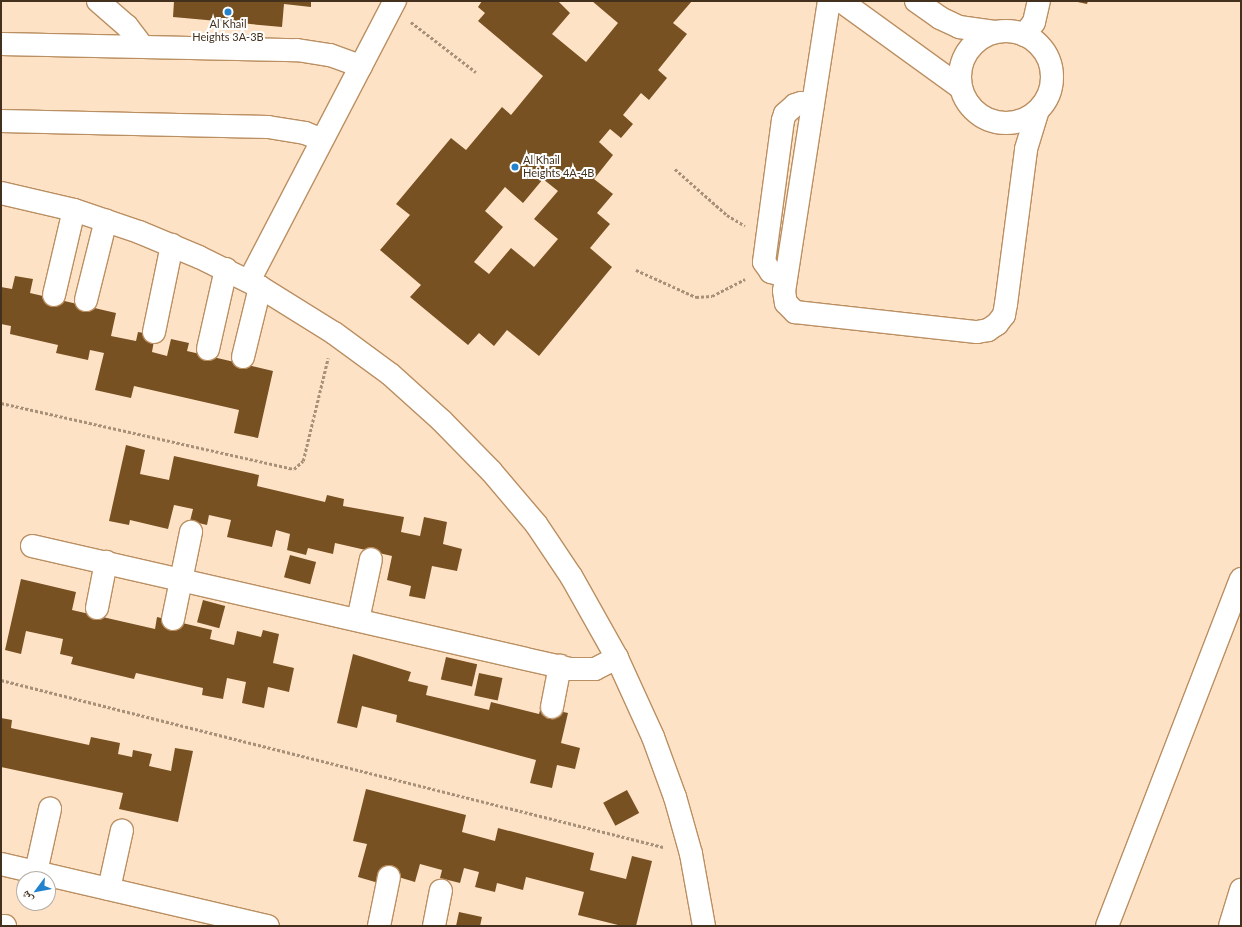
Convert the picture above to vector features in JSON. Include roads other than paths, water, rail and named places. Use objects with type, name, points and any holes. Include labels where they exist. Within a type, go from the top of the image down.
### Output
[{"type":"street","points":[[98,1],[127,26],[142,46]]},
{"type":"street","points":[[829,1],[786,276],[784,297],[786,304],[796,312],[977,332],[988,330],[998,324],[1004,315],[1026,149],[1037,112],[1049,92],[1052,80],[1049,61],[1039,46],[1024,35],[1010,31],[995,32],[960,27],[940,18],[916,1]]},
{"type":"street","points":[[841,1],[961,88]]},
{"type":"street","points":[[1024,35],[1034,22],[1039,1]]},
{"type":"street","points":[[243,357],[255,284],[322,140],[394,4]]},
{"type":"street","points":[[995,32],[982,38],[971,47],[963,60],[960,74],[961,88],[967,103],[978,114],[992,122],[1008,124],[1023,120],[1037,112]]},
{"type":"street","points":[[1,44],[297,50],[330,56],[361,66]]},
{"type":"street","points":[[786,276],[777,275],[767,268],[764,262],[785,114],[794,105],[813,106]]},
{"type":"street","points":[[1,120],[268,126],[305,133],[322,140]]},
{"type":"street","points":[[1,193],[74,210],[106,220],[172,245],[255,284],[334,333],[390,374],[442,421],[491,471],[536,524],[571,576],[617,658],[653,737],[675,797],[691,854],[704,926]]},
{"type":"street","points":[[54,295],[74,210]]},
{"type":"street","points":[[86,300],[106,220]]},
{"type":"street","points":[[154,332],[172,245]]},
{"type":"street","points":[[208,349],[226,270]]},
{"type":"street","points":[[172,619],[191,532]]},
{"type":"street","points":[[32,546],[560,666],[582,670],[595,669],[617,658]]},
{"type":"street","points":[[358,620],[371,559]]},
{"type":"street","points":[[97,608],[106,562]]},
{"type":"street","points":[[1107,926],[1241,579]]},
{"type":"street","points":[[552,707],[560,666]]},
{"type":"street","points":[[36,871],[50,808]]},
{"type":"street","points":[[109,889],[122,830]]},
{"type":"street","points":[[1,864],[32,871]]},
{"type":"street","points":[[56,877],[268,926]]},
{"type":"street","points":[[379,926],[389,877]]},
{"type":"street","points":[[1230,926],[1241,890]]},
{"type":"street","points":[[434,926],[441,891]]},
{"type":"place","name":"Al Khail Heights 3A-3B","points":[[228,12]]},
{"type":"place","name":"Al Khail Heights 4A-4B","points":[[515,167]]}]
